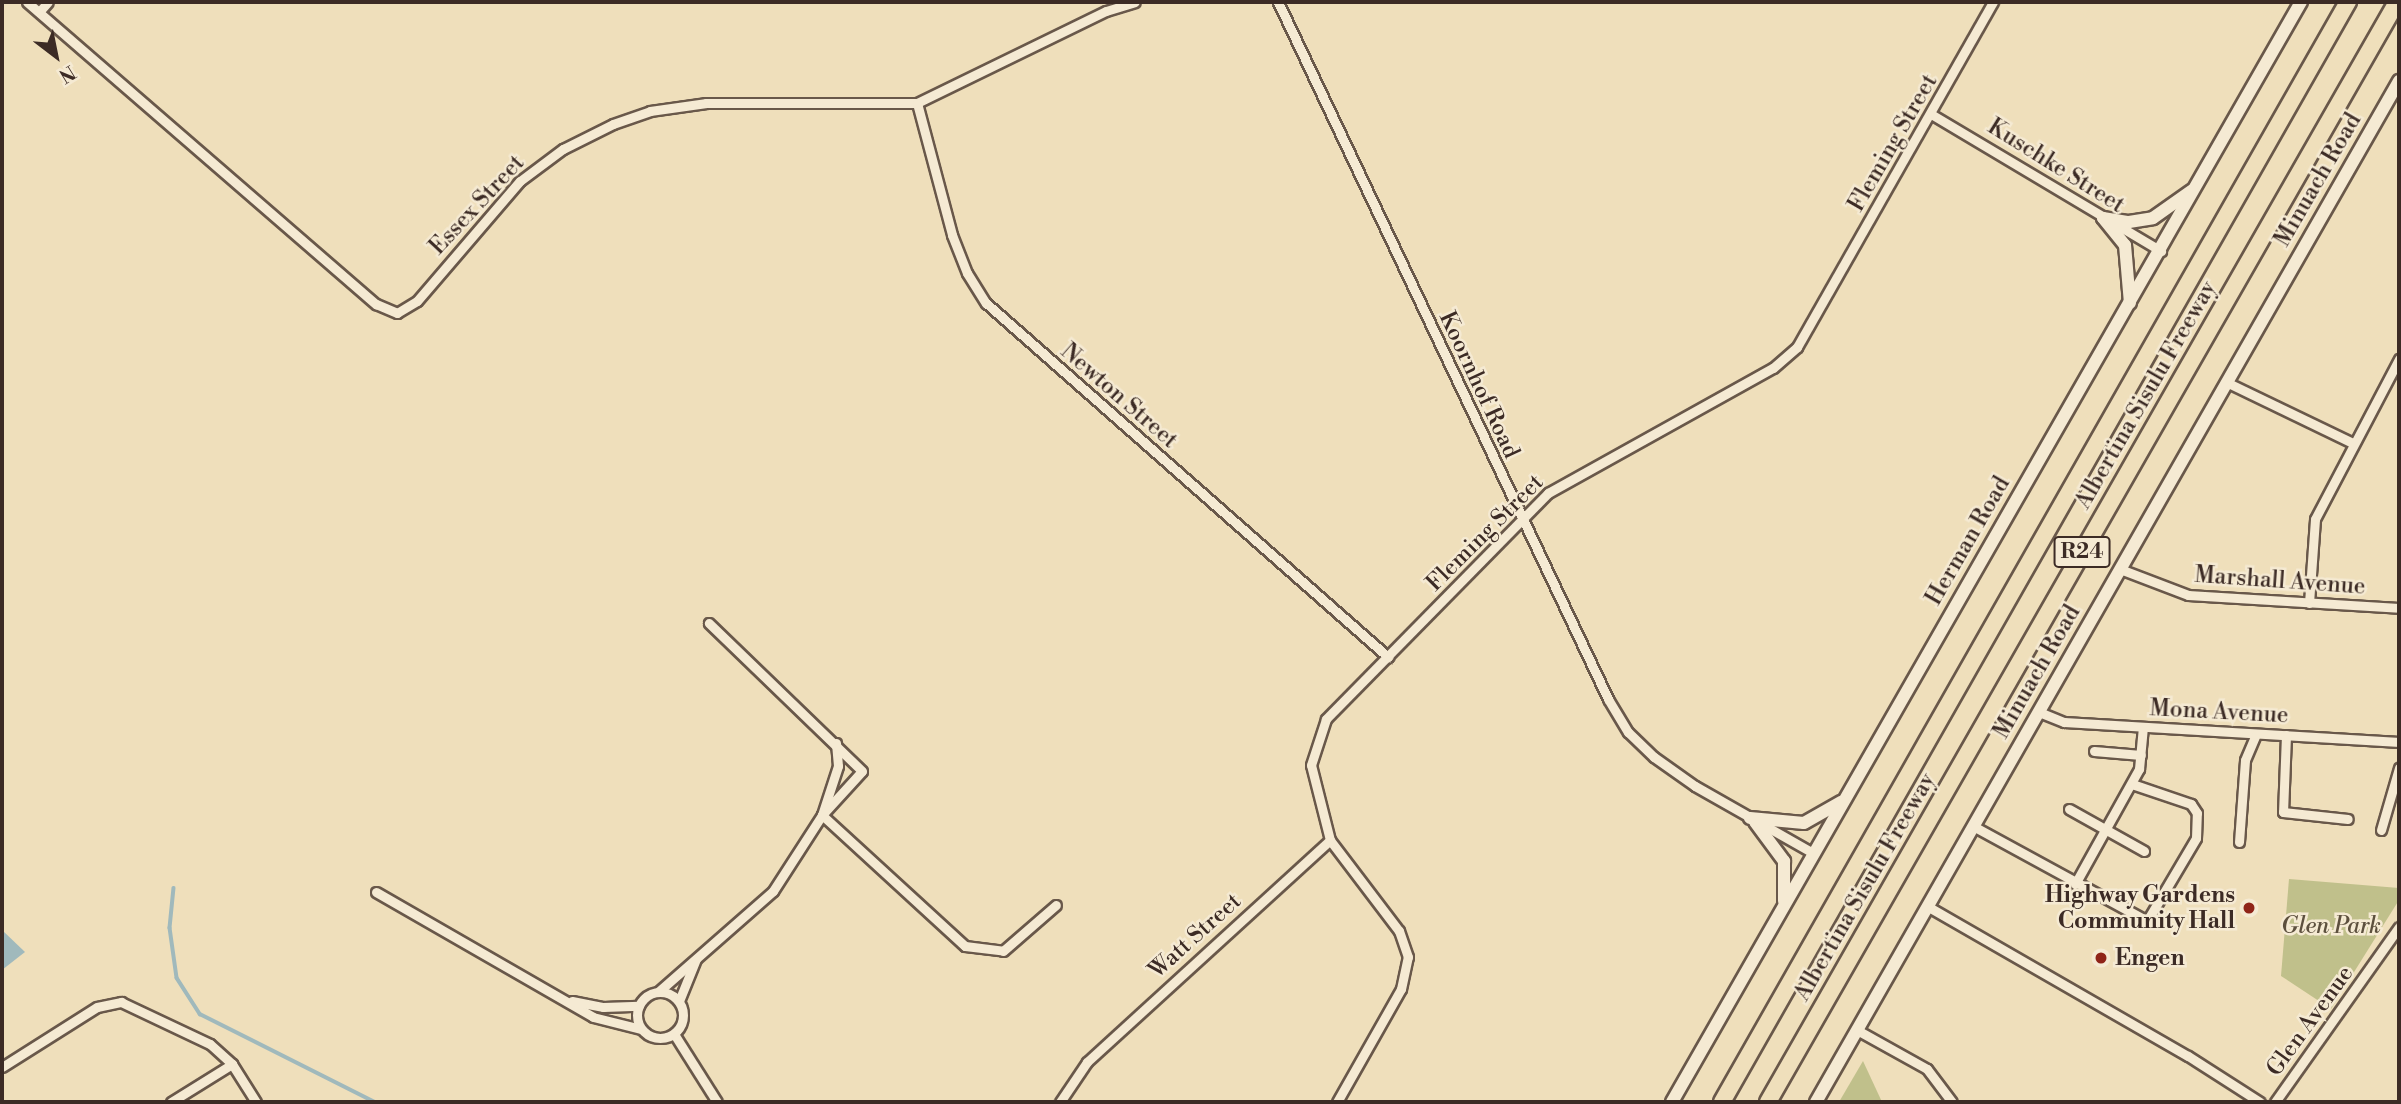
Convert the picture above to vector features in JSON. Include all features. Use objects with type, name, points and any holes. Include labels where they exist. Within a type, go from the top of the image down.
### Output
[{"type":"highway","name":"Albertina Sisulu Freeway","points":[[1723,1102],[2348,2]]},
{"type":"highway","name":"Albertina Sisulu Freeway","points":[[1768,1102],[2397,2]]},
{"type":"main road","name":"Herman Road","points":[[1672,1102],[2130,306],[2301,2]]},
{"type":"main road","name":"Minuach Road","points":[[1816,1102],[2399,81]]},
{"type":"main road","points":[[2103,218],[2129,222],[2153,218],[2200,182]]},
{"type":"main road","points":[[2103,218],[2125,245],[2130,306]]},
{"type":"main road","points":[[1752,820],[1804,823],[1845,799]]},
{"type":"main road","points":[[1752,820],[1784,861],[1783,908]]},
{"type":"street","name":"Essex Street","points":[[27,2],[391,312],[412,307],[520,181],[563,149],[613,124],[650,111],[706,103],[917,103],[1106,11],[1135,2]]},
{"type":"street","points":[[40,12],[48,2]]},
{"type":"street","name":"Koornhof Road","points":[[1278,2],[1579,644],[1629,732],[1672,771],[1752,820],[1813,853]]},
{"type":"street","name":"Fleming Street","points":[[1337,1102],[1401,989],[1408,957],[1399,931],[1330,840],[1314,782],[1314,746],[1330,714],[1521,518],[1576,474],[1787,358],[1814,321],[1993,2]]},
{"type":"street","name":"Newton Street","points":[[917,103],[952,235],[967,273],[986,303],[1388,657]]},
{"type":"street","name":"Kuschke Street","points":[[1931,114],[2161,251]]},
{"type":"street","points":[[2309,603],[2311,532],[2353,443],[2399,359]]},
{"type":"street","points":[[2226,382],[2353,443]]},
{"type":"street","name":"Marshall Avenue","points":[[2120,569],[2188,595],[2399,608]]},
{"type":"street","points":[[567,1000],[603,1007],[639,1006],[658,992],[780,883],[822,815],[862,771],[835,741],[709,623]]},
{"type":"street","name":"Mona Avenue","points":[[2039,712],[2064,722],[2399,742]]},
{"type":"street","points":[[2075,884],[2132,784],[2141,754],[2143,727]]},
{"type":"street","points":[[2239,842],[2245,760],[2256,734]]},
{"type":"street","points":[[2286,735],[2283,811],[2348,819]]},
{"type":"street","points":[[822,815],[838,766],[835,741]]},
{"type":"street","points":[[2094,751],[2141,754]]},
{"type":"street","points":[[2381,830],[2399,768]]},
{"type":"street","points":[[1973,826],[2144,922],[2168,888],[2196,838],[2197,813],[2191,804],[2132,784]]},
{"type":"street","points":[[2069,809],[2144,851]]},
{"type":"street","points":[[822,815],[965,946],[1003,951],[1056,905]]},
{"type":"street","name":"Watt Street","points":[[1060,1102],[1087,1062],[1330,840]]},
{"type":"street","points":[[376,892],[497,965],[567,1000],[593,1017],[642,1029],[657,1038],[674,1034],[684,1019],[679,1002],[697,957]]},
{"type":"street","points":[[1927,906],[2188,1056],[2260,1102]]},
{"type":"street","name":"Glen Avenue","points":[[2275,1102],[2399,927]]},
{"type":"street","points":[[658,992],[679,1002]]},
{"type":"street","points":[[2,1067],[97,1007],[116,1002],[188,1032],[232,1064],[256,1102]]},
{"type":"street","points":[[639,1006],[642,1029]]},
{"type":"street","points":[[1857,1030],[1927,1069],[1952,1102]]},
{"type":"street","points":[[674,1034],[717,1102]]},
{"type":"street","points":[[171,1102],[232,1064]]},
{"type":"green space","name":"Glen Park","points":[[2289,879],[2399,888],[2399,900],[2331,1009],[2281,976]]},
{"type":"green space","points":[[1863,1061],[1882,1102],[1839,1102]]},
{"type":"water","points":[[2,930],[25,952],[2,970]]},
{"type":"waterway","points":[[174,888],[170,928],[177,978],[200,1014],[375,1102]]},
{"type":"place","name":"Highway Gardens Community Hall","points":[[2249,908]]},
{"type":"place","name":"Engen","points":[[2101,958]]}]
